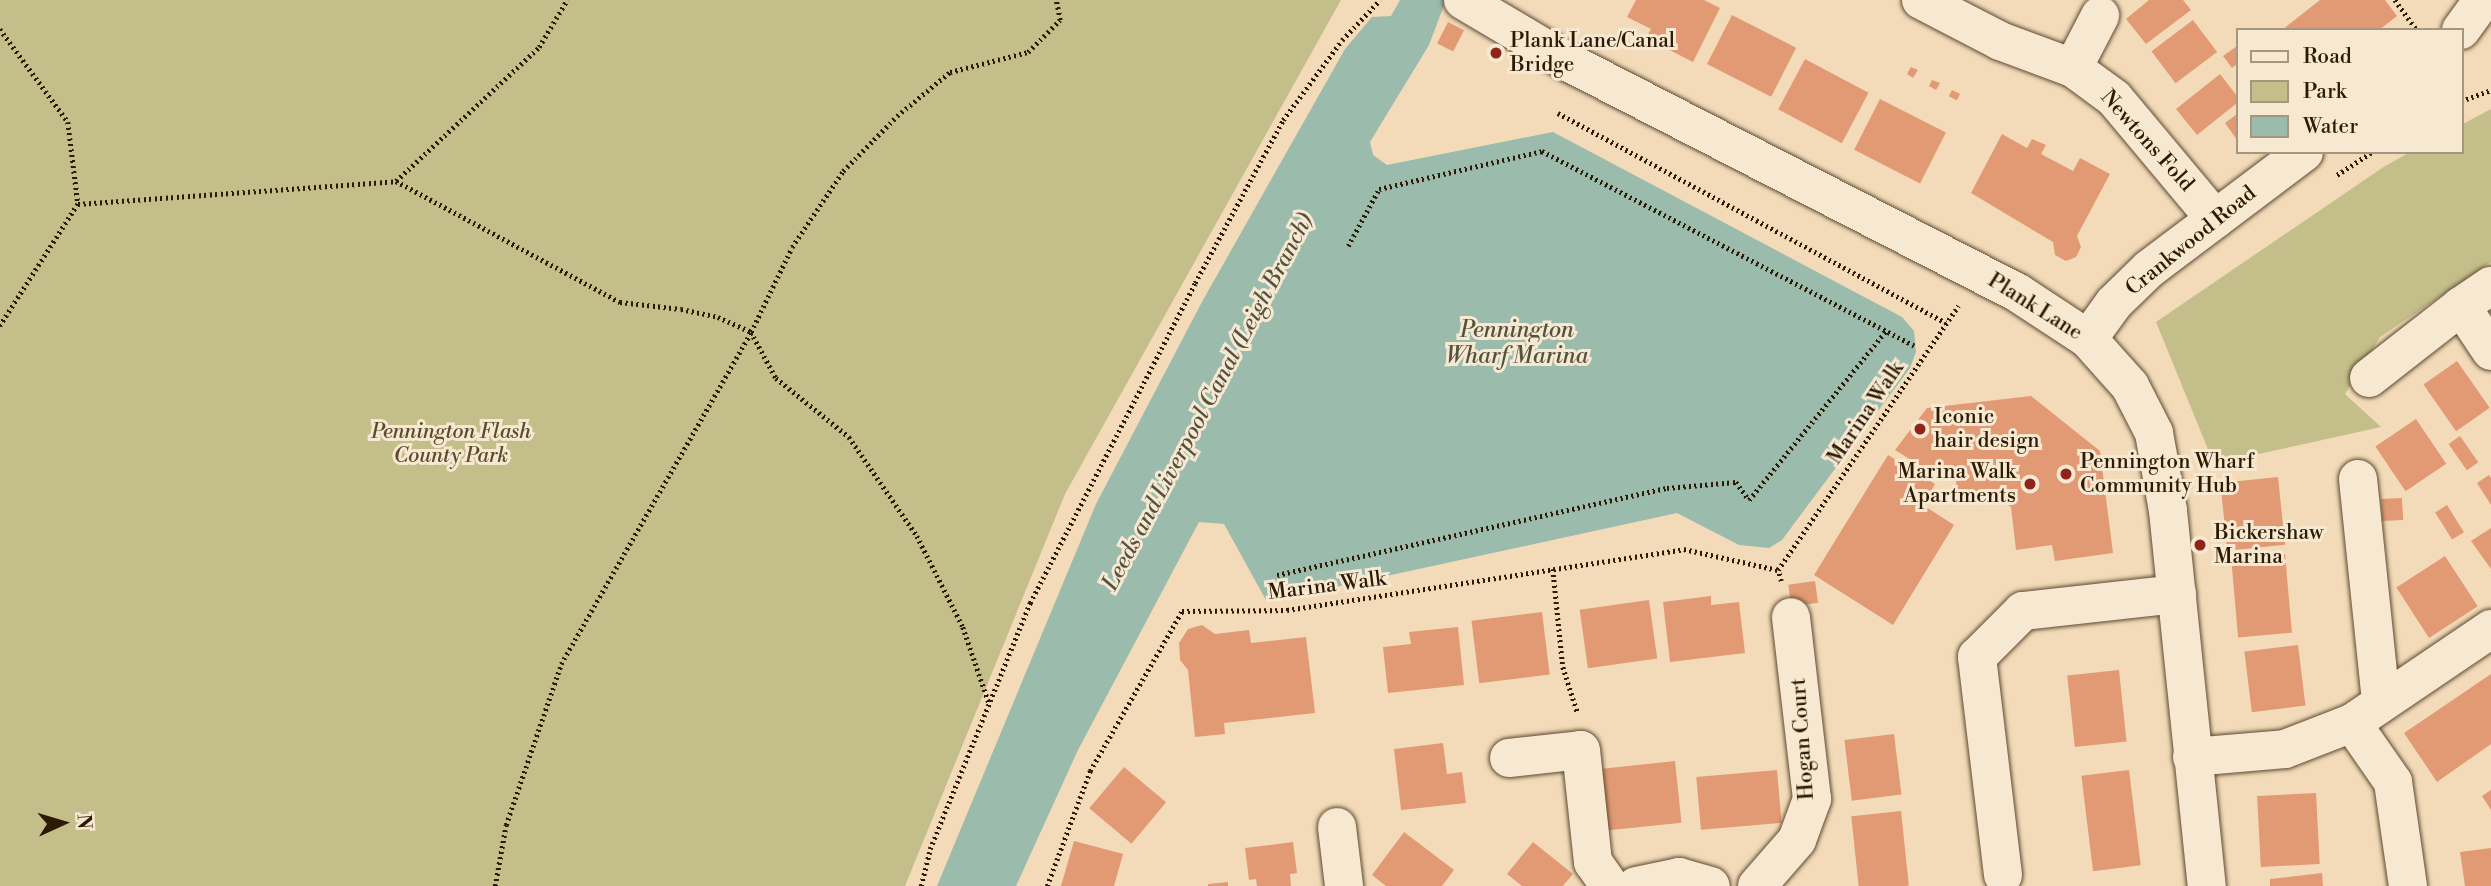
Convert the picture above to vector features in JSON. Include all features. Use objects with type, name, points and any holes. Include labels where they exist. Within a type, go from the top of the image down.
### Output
[{"type":"street","name":"Newtons Fold","points":[[1921,0],[2000,41],[2073,68],[2114,98],[2215,219]]},
{"type":"street","points":[[2462,28],[2483,0]]},
{"type":"street","name":"Plank Lane","points":[[1470,4],[1567,62],[1980,273],[2088,339],[2130,386],[2154,433],[2177,594],[2207,886]]},
{"type":"street","points":[[2073,68],[2100,16]]},
{"type":"street","name":"Crankwood Road","points":[[2088,339],[2114,303],[2149,269],[2301,154]]},
{"type":"street","points":[[2369,378],[2476,296],[2491,351]]},
{"type":"street","points":[[2358,479],[2367,713],[2393,782],[2408,886]]},
{"type":"street","points":[[2003,875],[1977,657],[2022,611],[2177,594]]},
{"type":"street","name":"Hogan Court","points":[[1757,886],[1797,840],[1812,799],[1791,617]]},
{"type":"street","points":[[2192,757],[2285,750],[2367,713],[2491,629]]},
{"type":"street","points":[[1509,758],[1581,750],[1593,862],[1610,886]]},
{"type":"street","points":[[1337,827],[1344,886]]},
{"type":"street","points":[[1636,886],[1679,877],[1711,886]]},
{"type":"path","points":[[396,181],[540,47],[567,0]]},
{"type":"path","points":[[495,886],[506,825],[561,664],[751,332],[792,247],[843,171],[897,116],[950,72],[1028,51],[1060,20],[1056,0]]},
{"type":"path","points":[[921,886],[930,849],[1030,603],[1283,120],[1342,40],[1380,0]]},
{"type":"path","points":[[2395,0],[2416,28]]},
{"type":"path","points":[[0,29],[68,122],[78,204],[0,326]]},
{"type":"path","points":[[2463,100],[2491,90]]},
{"type":"path","points":[[1559,113],[1946,323]]},
{"type":"path","points":[[1348,246],[1379,189],[1542,151],[1915,346]]},
{"type":"path","points":[[78,204],[396,181],[620,302],[694,312],[751,332],[776,378],[849,437],[917,536],[963,627],[989,704]]},
{"type":"path","name":"Marina Walk","points":[[1047,886],[1090,771],[1182,611],[1287,610],[1684,549],[1778,570],[1980,273]]},
{"type":"path","points":[[1277,575],[1667,488],[1736,482],[1749,500],[1886,331]]},
{"type":"path","points":[[1553,569],[1563,667],[1578,711],[1581,750]]},
{"type":"path","points":[[1778,570],[1791,617]]},
{"type":"green space","name":"Pennington Flash County Park","points":[[0,0],[1341,0],[1065,494],[905,886],[0,886]]},
{"type":"green space","points":[[2491,109],[2491,262],[2380,337],[2345,394],[2381,427],[2214,464],[2156,322],[2406,154],[2463,154],[2463,124]]},
{"type":"water","name":"Pennington Wharf Marina","points":[[1400,0],[1446,0],[1429,45],[1370,142],[1373,155],[1387,165],[1553,132],[1902,317],[1914,331],[1916,352],[1910,368],[1782,540],[1769,548],[1739,545],[1677,513],[1267,602],[1224,524],[1199,522],[1078,750],[1016,886],[937,886],[1096,504],[1203,300],[1345,49],[1372,17],[1391,16]]},
{"type":"building","points":[[1636,0],[1704,0],[1720,8],[1693,62],[1646,38],[1651,29],[1627,17]]},
{"type":"building","points":[[2149,0],[2183,0],[2191,10],[2146,44],[2126,19]]},
{"type":"building","points":[[2320,0],[2385,0],[2397,16],[2382,28],[2285,28]]},
{"type":"building","points":[[1732,15],[1796,48],[1771,97],[1707,64]]},
{"type":"building","points":[[2193,20],[2217,52],[2176,83],[2151,51]]},
{"type":"building","points":[[1448,22],[1464,30],[1453,52],[1437,43]]},
{"type":"building","points":[[2236,47],[2236,65],[2232,68],[2223,56]]},
{"type":"building","points":[[1805,59],[1869,93],[1842,143],[1778,109]]},
{"type":"building","points":[[1911,67],[1918,70],[1913,78],[1907,74]]},
{"type":"building","points":[[2220,74],[2236,95],[2236,104],[2197,135],[2176,109]]},
{"type":"building","points":[[1932,80],[1940,83],[1936,90],[1929,86]]},
{"type":"building","points":[[1952,90],[1960,94],[1957,100],[1949,96]]},
{"type":"building","points":[[1880,99],[1946,133],[1920,183],[1854,150]]},
{"type":"building","points":[[2236,115],[2236,139],[2225,123]]},
{"type":"building","points":[[2002,134],[2027,148],[2032,139],[2046,145],[2041,154],[2073,171],[2080,158],[2110,174],[2077,236],[2081,247],[2076,257],[2066,261],[2055,255],[2053,242],[1971,193]]},
{"type":"building","points":[[2457,361],[2490,408],[2456,431],[2423,385]]},
{"type":"building","name":"Marina Walk Apartments","points":[[2031,396],[2100,451],[2113,553],[2055,561],[2052,545],[2016,550],[2011,507],[2000,500],[1959,505],[1954,467],[1934,468],[1932,473],[1895,450],[1927,408]]},
{"type":"building","points":[[2416,419],[2446,464],[2406,491],[2375,446]]},
{"type":"building","points":[[2460,436],[2478,462],[2467,470],[2449,444]]},
{"type":"building","name":"Marina Walk Apartments","points":[[1888,455],[1935,484],[1923,505],[1954,525],[1893,625],[1814,575]]},
{"type":"building","points":[[2489,475],[2491,478],[2491,505],[2477,483]]},
{"type":"building","points":[[2278,477],[2285,545],[2227,551],[2220,483]]},
{"type":"building","points":[[2402,498],[2403,520],[2382,521],[2381,499]]},
{"type":"building","points":[[2447,505],[2464,532],[2452,540],[2435,512]]},
{"type":"building","points":[[2491,528],[2491,569],[2471,541]]},
{"type":"building","points":[[2285,554],[2292,633],[2238,637],[2231,559]]},
{"type":"building","points":[[2445,556],[2478,606],[2429,638],[2396,588]]},
{"type":"building","points":[[1815,581],[1818,603],[1791,607],[1788,585]]},
{"type":"building","points":[[1711,596],[1711,605],[1739,602],[1745,653],[1670,662],[1663,602]]},
{"type":"building","points":[[1649,600],[1657,658],[1588,668],[1580,610]]},
{"type":"building","points":[[1542,612],[1550,675],[1479,683],[1472,621]]},
{"type":"building","points":[[1202,625],[1215,634],[1249,630],[1251,643],[1306,637],[1315,713],[1224,723],[1225,734],[1195,737],[1188,670],[1180,660],[1179,643],[1188,629]]},
{"type":"building","points":[[1458,627],[1464,685],[1388,693],[1383,647],[1411,644],[1409,632]]},
{"type":"building","points":[[2298,645],[2305,706],[2252,712],[2244,652]]},
{"type":"building","points":[[2119,670],[2127,742],[2075,747],[2067,675]]},
{"type":"building","points":[[2491,674],[2491,744],[2437,782],[2404,733]]},
{"type":"building","points":[[1894,734],[1901,795],[1852,801],[1844,740]]},
{"type":"building","points":[[1443,743],[1447,774],[1462,772],[1466,803],[1401,810],[1394,749]]},
{"type":"building","points":[[1675,761],[1681,823],[1604,831],[1597,769]]},
{"type":"building","points":[[1124,767],[1166,802],[1131,844],[1089,808]]},
{"type":"building","points":[[1777,770],[1782,823],[1701,830],[1696,777]]},
{"type":"building","points":[[2129,770],[2141,865],[2093,871],[2081,776]]},
{"type":"building","points":[[2491,790],[2491,810],[2482,796]]},
{"type":"building","points":[[2316,793],[2320,864],[2261,867],[2257,796]]},
{"type":"building","points":[[1901,811],[1909,886],[1859,886],[1851,816]]},
{"type":"building","points":[[1404,832],[1454,870],[1442,886],[1386,886],[1372,875]]},
{"type":"building","points":[[1074,841],[1123,854],[1114,886],[1061,886]]},
{"type":"building","points":[[1293,842],[1297,873],[1290,874],[1291,886],[1257,886],[1256,879],[1249,880],[1245,848]]},
{"type":"building","points":[[1533,842],[1573,874],[1563,886],[1522,886],[1507,874]]},
{"type":"building","points":[[2491,848],[2491,886],[2465,886],[2460,852]]},
{"type":"building","points":[[2322,873],[2323,886],[2270,886],[2270,879]]},
{"type":"building","points":[[1228,882],[1228,886],[1208,886],[1208,884]]},
{"type":"place","name":"Plank Lane/Canal Bridge","points":[[1496,53]]},
{"type":"place","name":"Iconic hair design","points":[[1920,429]]},
{"type":"place","name":"Pennington Wharf Community Hub","points":[[2066,474]]},
{"type":"place","name":"Marina Walk Apartments","points":[[2030,484]]},
{"type":"place","name":"Bickershaw Marina","points":[[2200,545]]},
{"type":"water label","name":"Leeds and Liverpool Canal (Leigh Branch)","points":[[1208,402]]}]
